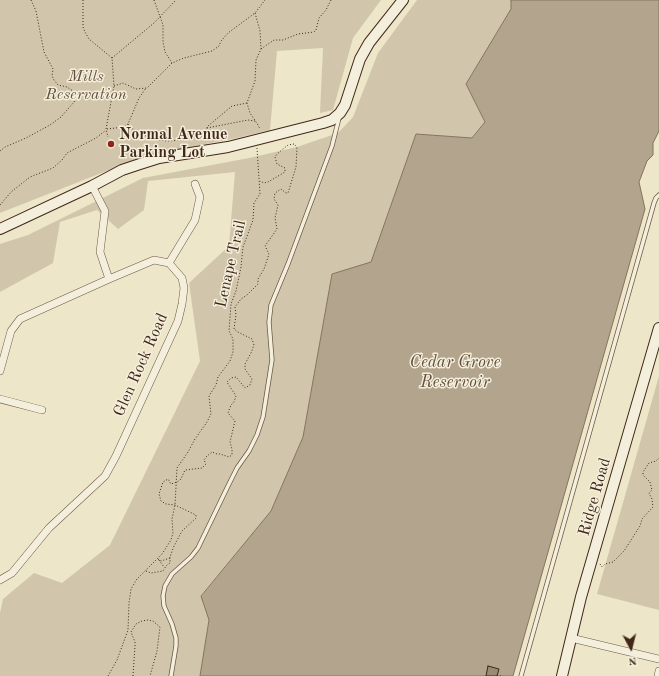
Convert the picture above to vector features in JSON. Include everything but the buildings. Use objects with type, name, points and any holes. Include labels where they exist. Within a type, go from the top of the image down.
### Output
[{"type":"street","points":[[0,229],[92,186],[122,170],[159,158],[228,147],[328,122],[340,113],[345,105],[364,50],[374,35],[403,0]]},
{"type":"street","points":[[0,371],[11,331],[20,319],[154,260],[170,263],[195,220],[200,197],[195,184]]},
{"type":"street","points":[[92,186],[105,211],[100,252],[109,279]]},
{"type":"street","name":"Glen Rock Road","points":[[0,580],[12,573],[49,528],[105,476],[178,321],[184,288],[182,278],[170,263]]},
{"type":"street","name":"Ridge Road","points":[[562,676],[594,555],[659,328]]},
{"type":"street","points":[[0,399],[42,410]]},
{"type":"street","points":[[571,638],[659,658]]},
{"type":"street","points":[[658,676],[659,671]]},
{"type":"lane","points":[[171,676],[176,638],[164,606],[163,596],[165,586],[172,574],[191,557],[198,548],[237,468],[258,435],[263,417],[272,360],[269,322],[271,305],[332,146],[340,113]]},
{"type":"lane","points":[[521,676],[654,203],[659,195]]},
{"type":"path","points":[[0,151],[5,147],[50,125],[61,117],[74,102],[76,95],[73,90],[58,85],[52,76],[53,69],[43,47],[36,11],[31,0]]},
{"type":"path","points":[[83,0],[83,27],[85,32],[89,39],[112,58],[114,86],[106,129],[108,137]]},
{"type":"path","points":[[154,0],[163,25],[162,42],[165,52],[172,63]]},
{"type":"path","points":[[112,58],[117,56],[129,42],[161,16],[176,0]]},
{"type":"path","points":[[0,205],[11,192],[30,177],[53,168],[67,153],[96,138],[106,129],[124,127],[128,124],[141,93],[172,63],[184,58],[212,51],[219,46],[221,41],[228,33],[255,13],[265,0]]},
{"type":"path","points":[[261,49],[274,40],[283,40],[298,34],[314,32],[316,30],[319,18],[326,10],[331,0]]},
{"type":"path","points":[[128,124],[131,128],[145,136],[167,142],[195,137],[204,132],[228,108],[247,103],[255,81],[256,60],[261,49],[260,31],[255,13]]},
{"type":"path","points":[[114,86],[123,84],[136,89],[147,88]]},
{"type":"path","points":[[76,95],[82,96],[92,92],[113,96]]},
{"type":"path","name":"Lenape Trail","points":[[108,676],[117,660],[128,630],[129,594],[133,584],[164,552],[173,533],[172,519],[175,505],[177,468],[211,414],[209,396],[216,385],[218,377],[230,361],[233,352],[233,339],[229,329],[231,304],[236,291],[241,268],[243,247],[253,220],[254,204],[260,194],[257,148],[260,130],[250,113],[247,103]]},
{"type":"path","points":[[207,128],[248,120],[256,121]]},
{"type":"path","points":[[146,571],[151,574],[163,571],[170,563],[170,557],[182,531],[196,518],[196,515],[175,505],[166,504],[161,501],[159,494],[165,479],[168,479],[171,484],[181,479],[185,470],[202,468],[206,464],[204,460],[207,455],[212,452],[229,458],[232,455],[230,442],[235,421],[228,412],[236,396],[228,382],[231,378],[236,377],[245,388],[250,385],[252,378],[245,369],[245,364],[252,353],[254,345],[252,339],[234,329],[236,315],[235,306],[258,284],[258,279],[264,269],[269,254],[264,246],[277,229],[275,218],[278,205],[274,199],[275,193],[281,189],[288,193],[296,167],[297,147],[294,144],[288,145],[275,157],[277,164],[285,168],[285,172],[268,182],[264,183],[260,181]]},
{"type":"path","points":[[594,555],[602,567],[605,564],[613,562],[624,552],[640,526],[642,519],[653,507],[652,499],[649,494],[652,490],[650,482],[643,475],[643,472],[649,463],[656,461],[659,458]]},
{"type":"path","points":[[158,559],[161,561],[170,557]]},
{"type":"path","points":[[158,559],[165,567]]},
{"type":"path","points":[[131,632],[136,624],[142,621],[153,621],[160,627],[157,651],[150,676]]},
{"type":"path","points":[[128,630],[131,632],[135,646],[133,676]]},
{"type":"path","points":[[497,675],[501,676]]},
{"type":"green space","name":"Mills Reservation","points":[[0,0],[381,0],[353,38],[333,110],[320,113],[323,48],[277,51],[270,130],[237,138],[147,155],[0,213]]},
{"type":"green space","points":[[417,0],[511,0],[511,9],[466,84],[485,122],[472,138],[416,134],[371,263],[332,274],[303,437],[271,511],[201,595],[209,620],[200,676],[0,676],[0,613],[3,599],[34,573],[62,583],[110,545],[200,361],[189,283],[229,246],[235,172],[148,181],[144,210],[118,229],[97,210],[60,222],[53,263],[0,292],[0,244],[28,235],[143,178],[249,158],[297,147],[338,133],[353,117],[378,53]]},
{"type":"green space","points":[[659,376],[659,610],[597,594]]},
{"type":"water","name":"Cedar Grove Reservoir","points":[[511,0],[659,0],[659,131],[653,143],[653,155],[647,161],[639,182],[645,209],[513,676],[200,676],[209,620],[201,596],[271,511],[303,437],[332,274],[371,262],[416,134],[472,138],[485,122],[466,84],[511,9]]},
{"type":"place","name":"Normal Avenue Parking Lot","points":[[111,144]]}]
